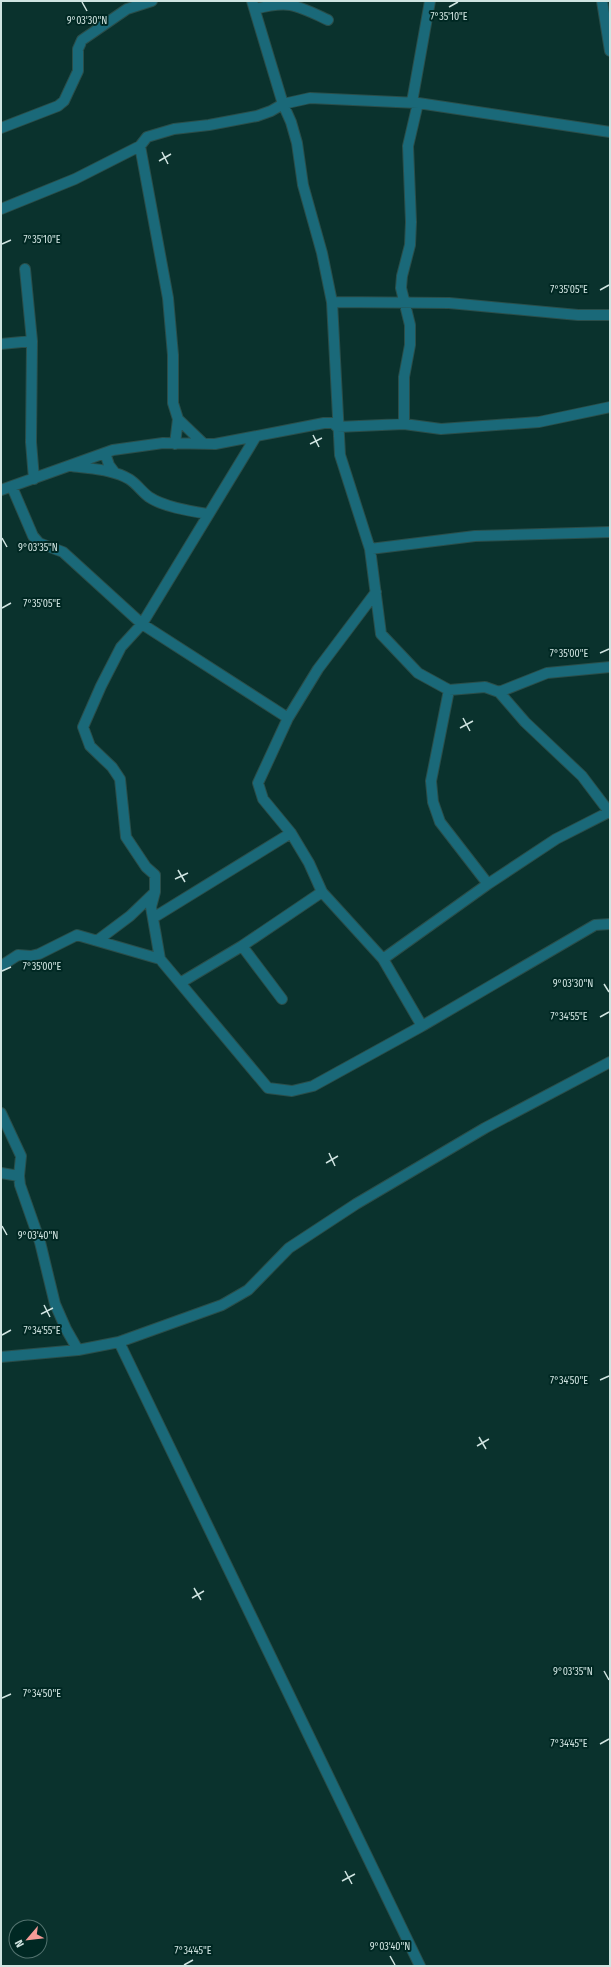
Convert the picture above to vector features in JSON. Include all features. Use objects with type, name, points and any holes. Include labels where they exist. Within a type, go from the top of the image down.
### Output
[{"type":"street","points":[[1,128],[58,106],[64,101],[78,71],[78,49],[82,40],[127,9],[152,1]]},
{"type":"street","points":[[404,424],[404,377],[410,345],[410,326],[406,303],[401,288],[402,276],[410,244],[411,222],[408,146],[430,1]]},
{"type":"street","points":[[602,1],[610,51]]},
{"type":"street","points":[[328,20],[287,2],[253,5],[283,104],[292,122],[297,143],[303,185],[322,253],[332,302],[337,427],[340,455],[370,549],[381,634],[418,673],[449,690],[485,687],[499,692],[525,722],[582,776],[610,813],[556,838],[382,959]]},
{"type":"street","points":[[1,209],[75,179],[140,146],[147,137],[174,129],[209,125],[257,116],[271,111],[283,104],[310,98],[415,102],[610,132]]},
{"type":"street","points":[[140,146],[168,298],[173,355],[173,403],[178,419],[175,444]]},
{"type":"street","points":[[25,269],[32,341],[31,442],[34,479]]},
{"type":"street","points":[[332,302],[449,303],[578,315],[610,314]]},
{"type":"street","points":[[1,344],[32,341]]},
{"type":"street","points":[[1,490],[113,450],[163,444],[204,444],[255,438],[324,423],[333,423],[337,427],[404,424],[441,430],[539,422],[610,407]]},
{"type":"street","points":[[178,419],[204,444]]},
{"type":"street","points":[[255,438],[142,624],[121,647],[101,686],[83,727],[90,746],[112,767],[120,779],[126,837],[146,867],[154,875],[155,892],[152,907],[160,959],[268,1088],[292,1091],[313,1086],[422,1026],[596,925],[610,924]]},
{"type":"street","points":[[104,453],[109,465],[115,473]]},
{"type":"street","points":[[70,466],[115,473],[129,479],[155,501],[183,510],[208,514]]},
{"type":"street","points":[[12,487],[33,536],[39,543],[63,552],[142,624],[288,718]]},
{"type":"street","points":[[370,549],[475,536],[610,532]]},
{"type":"street","points":[[376,592],[318,669],[288,718],[258,783],[263,800],[291,833],[309,863],[322,892],[382,959],[422,1026]]},
{"type":"street","points":[[499,692],[547,673],[610,667]]},
{"type":"street","points":[[449,690],[431,781],[433,802],[440,822],[488,884]]},
{"type":"street","points":[[153,918],[291,833]]},
{"type":"street","points":[[98,940],[130,916],[155,892]]},
{"type":"street","points":[[180,983],[242,946],[322,892]]},
{"type":"street","points":[[1,966],[18,955],[31,956],[39,954],[77,935],[160,959]]},
{"type":"street","points":[[242,946],[282,999]]},
{"type":"street","points":[[1,1358],[78,1350],[119,1342],[222,1305],[248,1290],[289,1248],[356,1204],[485,1128],[610,1062]]},
{"type":"street","points":[[1,1112],[4,1126],[20,1156],[20,1185],[40,1242],[55,1304],[66,1329],[78,1350]]},
{"type":"street","points":[[1,1173],[19,1176]]},
{"type":"street","points":[[119,1342],[420,1966]]}]
